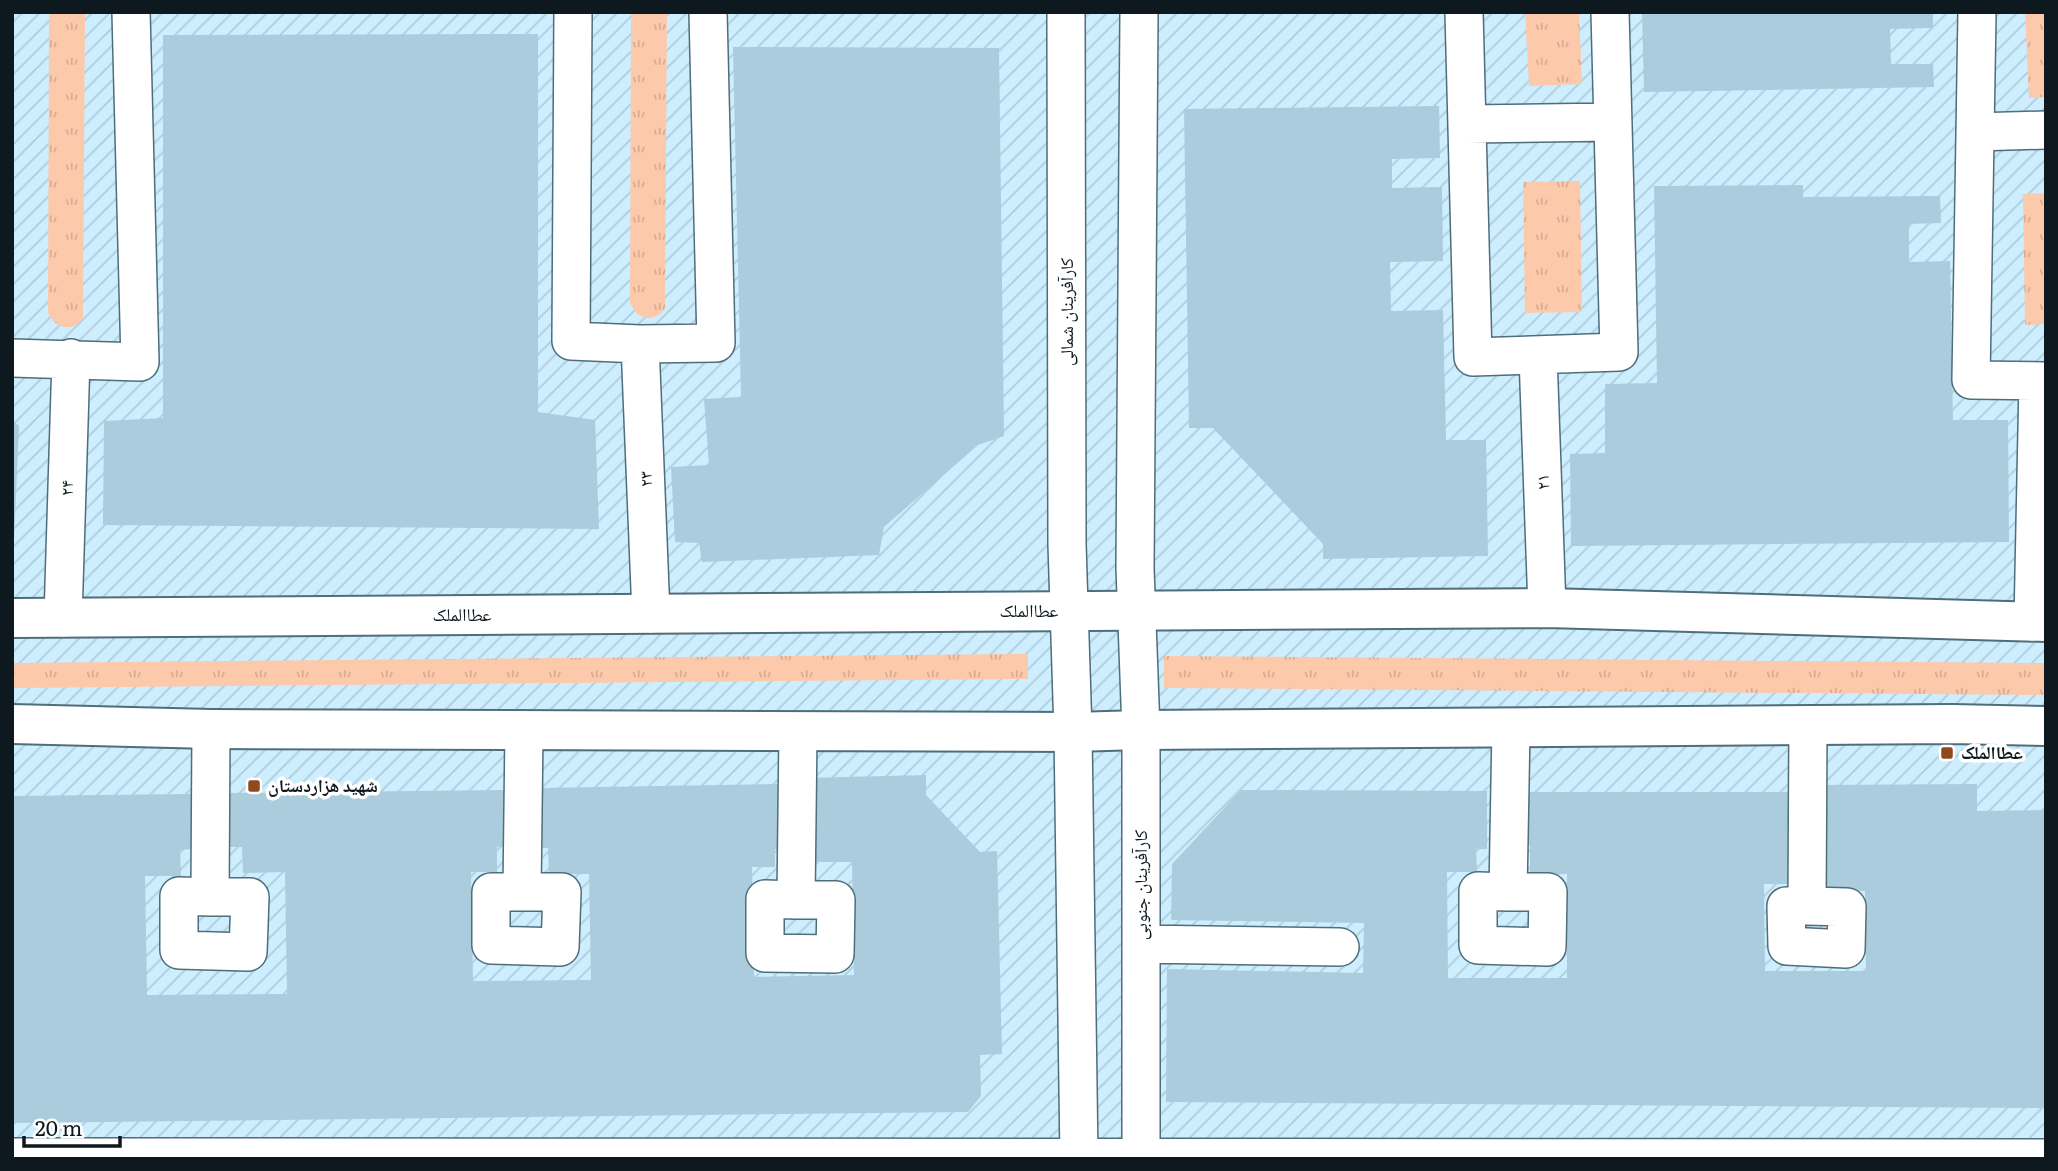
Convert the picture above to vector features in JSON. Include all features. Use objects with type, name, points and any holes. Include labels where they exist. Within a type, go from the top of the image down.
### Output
[{"type":"main road","name":"عطاالملک","points":[[12,618],[1547,608],[2039,622]]},
{"type":"main road","points":[[12,724],[211,729],[798,732],[1808,725],[2046,726]]},
{"type":"street","points":[[12,358],[140,362],[131,12]]},
{"type":"street","points":[[573,12],[571,341],[640,344],[716,343],[708,12]]},
{"type":"street","name":"کارآفرینان شمالی","points":[[1066,12],[1067,530],[1070,611]]},
{"type":"street","points":[[1137,610],[1139,12]]},
{"type":"street","points":[[1464,12],[1473,357],[1619,352],[1609,12]]},
{"type":"street","points":[[1977,12],[1971,380],[2042,381],[2039,622]]},
{"type":"street","points":[[1467,124],[1612,122]]},
{"type":"street","points":[[1975,132],[2046,130]]},
{"type":"street","name":"۲۳","points":[[640,344],[651,614]]},
{"type":"street","name":"۲۱","points":[[1538,356],[1547,608]]},
{"type":"street","name":"۲۴","points":[[63,618],[71,358]]},
{"type":"street","name":"کارآفرینان جنوبی","points":[[1137,610],[1141,730],[1141,1158]]},
{"type":"street","points":[[1070,611],[1079,1158]]},
{"type":"street","points":[[1807,906],[1808,725]]},
{"type":"street","points":[[1508,892],[1511,728]]},
{"type":"street","points":[[210,897],[211,729]]},
{"type":"street","points":[[522,892],[524,731]]},
{"type":"street","points":[[796,900],[798,732]]},
{"type":"street","points":[[1141,944],[1340,947]]},
{"type":"street","points":[[12,1157],[2046,1158]]},
{"type":"shaded area","points":[[12,12],[2046,12],[2046,1159],[12,1159]]},
{"type":"green space","points":[[49,12],[85,12],[83,318],[69,327],[54,322],[48,312]]},
{"type":"green space","points":[[631,12],[667,12],[665,308],[651,318],[636,313],[630,302]]},
{"type":"green space","points":[[1525,12],[1579,12],[1582,84],[1529,86]]},
{"type":"green space","points":[[2025,12],[2046,12],[2046,97],[2029,98]]},
{"type":"green space","points":[[1580,181],[1582,312],[1525,313],[1523,182]]},
{"type":"green space","points":[[2046,193],[2046,324],[2025,325],[2023,194]]},
{"type":"green space","points":[[1028,654],[1028,679],[12,688],[12,663]]},
{"type":"green space","points":[[1164,656],[2046,663],[2046,695],[1164,688]]},
{"type":"building","points":[[1642,12],[1933,12],[1933,28],[1890,29],[1891,64],[1933,64],[1934,87],[1644,92]]},
{"type":"building","points":[[538,34],[538,412],[595,420],[599,529],[103,525],[104,421],[163,418],[163,35]]},
{"type":"building","points":[[733,47],[999,48],[1004,436],[978,445],[884,527],[879,555],[702,562],[699,543],[675,542],[671,467],[709,465],[704,399],[741,397]]},
{"type":"building","points":[[1439,106],[1440,158],[1392,159],[1392,188],[1442,187],[1443,261],[1390,262],[1391,311],[1443,310],[1446,440],[1486,440],[1488,556],[1323,559],[1323,544],[1213,428],[1189,428],[1184,109]]},
{"type":"building","points":[[1803,185],[1803,197],[1940,196],[1941,223],[1909,224],[1909,262],[1950,261],[1953,420],[2008,420],[2009,542],[1571,546],[1570,454],[1605,453],[1605,384],[1657,383],[1654,186]]},
{"type":"building","points":[[12,420],[19,426],[14,541],[12,541]]},
{"type":"building","points":[[926,775],[926,795],[980,852],[997,851],[1002,1054],[980,1055],[981,1096],[968,1112],[12,1123],[12,796],[191,794],[191,849],[180,850],[181,876],[145,876],[147,995],[287,994],[285,872],[243,873],[242,847],[228,847],[227,793],[504,790],[505,846],[497,847],[497,872],[471,872],[473,981],[591,980],[589,874],[549,874],[548,848],[540,848],[539,788],[780,784],[781,849],[775,849],[775,867],[752,867],[754,977],[854,975],[852,862],[814,862],[804,778]]},
{"type":"building","points":[[1977,784],[1977,811],[2046,810],[2046,1108],[1166,1102],[1167,969],[1363,973],[1364,923],[1171,920],[1172,864],[1241,790],[1487,791],[1487,849],[1476,849],[1477,872],[1447,872],[1448,978],[1567,978],[1567,874],[1530,875],[1530,845],[1517,845],[1517,792],[1796,792],[1797,884],[1764,884],[1765,971],[1866,971],[1865,891],[1818,891],[1817,785]]},
{"type":"place","name":"عطاالملک","points":[[1947,753]]},
{"type":"place","name":"شهید هزاردستان","points":[[254,786]]}]
